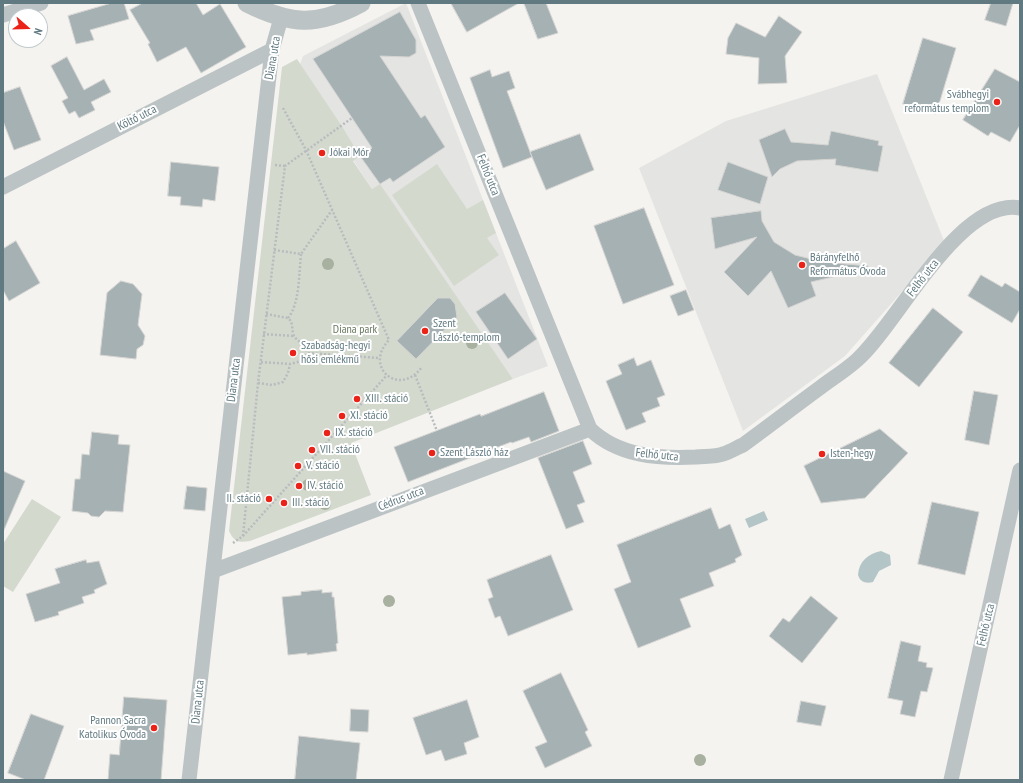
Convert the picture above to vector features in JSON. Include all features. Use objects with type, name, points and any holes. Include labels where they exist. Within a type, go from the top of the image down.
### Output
[{"type":"street","points":[[3,15],[41,3]]},
{"type":"street","points":[[246,3],[281,18],[302,21],[325,18],[361,3]]},
{"type":"street","name":"Felhő utca","points":[[418,3],[590,429],[599,437],[615,446],[644,455],[679,458],[722,454],[743,445],[858,360],[937,259],[970,225],[982,216],[1007,207],[1020,208]]},
{"type":"street","name":"Diana utca","points":[[189,780],[268,81],[272,50],[281,18]]},
{"type":"street","name":"Költő utca","points":[[3,186],[272,50]]},
{"type":"street","name":"Cédrus utca","points":[[213,571],[590,429]]},
{"type":"street","name":"Felhő utca","points":[[951,780],[1020,470]]},
{"type":"path","points":[[268,81],[306,150],[389,340],[382,347],[379,358],[381,367],[387,375],[396,380],[406,380],[416,375],[422,367]]},
{"type":"path","points":[[352,118],[285,166],[258,383],[243,536],[387,375]]},
{"type":"path","points":[[288,318],[293,313],[297,294],[301,254],[333,210]]},
{"type":"path","points":[[274,250],[301,254]]},
{"type":"path","points":[[266,314],[288,318],[292,322],[294,336]]},
{"type":"path","points":[[264,334],[294,336],[305,346],[308,353]]},
{"type":"path","points":[[308,353],[379,358]]},
{"type":"path","points":[[261,362],[290,364],[302,361],[308,353]]},
{"type":"path","points":[[258,383],[272,385],[283,382],[288,373],[290,364]]},
{"type":"path","points":[[416,375],[437,431]]},
{"type":"shaded area","points":[[406,3],[548,366],[513,379],[380,185],[372,189],[353,160],[359,155],[342,126],[300,64],[303,56]]},
{"type":"shaded area","name":"Bárányfelhő Református Óvoda","points":[[877,74],[945,243],[845,356],[743,431],[639,168],[726,121]]},
{"type":"shaded area","points":[[764,511],[768,520],[749,528],[745,519]]},
{"type":"shaded area","points":[[881,551],[890,555],[891,565],[879,571],[873,582],[866,583],[862,581],[858,575],[862,562],[868,556]]},
{"type":"green space","name":"Diana park","points":[[297,59],[342,126],[360,156],[353,161],[372,189],[380,184],[513,379],[351,443],[371,495],[250,541],[240,542],[235,540],[229,531],[282,67]]},
{"type":"green space","points":[[437,164],[467,209],[483,200],[496,233],[487,238],[499,255],[454,286],[392,195]]},
{"type":"green space","points":[[32,499],[61,517],[13,592],[3,586],[3,544]]},
{"type":"building","points":[[112,3],[124,3],[129,19],[90,30],[94,40],[76,44],[68,16]]},
{"type":"building","points":[[143,3],[196,3],[203,15],[220,4],[246,47],[201,73],[186,47],[157,62],[148,44],[150,43],[130,10]]},
{"type":"building","points":[[451,3],[519,3],[467,32]]},
{"type":"building","points":[[524,3],[546,3],[558,33],[538,39]]},
{"type":"building","points":[[991,3],[1013,3],[1006,26],[985,20]]},
{"type":"building","points":[[400,12],[416,40],[416,53],[409,57],[380,56],[421,118],[425,115],[445,147],[393,182],[390,178],[380,184],[360,156],[372,148],[313,59]]},
{"type":"building","points":[[779,16],[802,32],[785,56],[787,83],[758,84],[759,58],[726,54],[728,38],[736,23],[765,37]]},
{"type":"building","points":[[923,38],[956,48],[936,114],[903,104]]},
{"type":"building","points":[[67,57],[84,90],[104,79],[111,92],[91,102],[95,110],[79,118],[75,111],[69,114],[62,101],[68,98],[51,66]]},
{"type":"building","name":"Svábhegyi református templom","points":[[995,69],[1020,82],[1020,125],[1010,142],[991,132],[988,136],[963,120]]},
{"type":"building","points":[[490,70],[492,77],[509,71],[515,88],[507,91],[532,157],[503,168],[470,78]]},
{"type":"building","points":[[20,87],[41,140],[14,150],[3,121],[3,93]]},
{"type":"building","points":[[785,129],[791,142],[828,145],[831,131],[879,141],[878,145],[883,146],[878,172],[835,165],[836,159],[797,161],[780,169],[772,177],[759,140]]},
{"type":"building","points":[[580,134],[594,170],[546,190],[530,152]]},
{"type":"building","points":[[171,162],[219,167],[215,201],[203,199],[202,207],[180,205],[181,197],[168,196]]},
{"type":"building","points":[[728,162],[768,177],[760,204],[718,190]]},
{"type":"building","points":[[644,208],[674,285],[623,304],[594,226]]},
{"type":"building","points":[[761,211],[762,221],[774,242],[795,255],[823,262],[868,266],[868,269],[811,282],[816,296],[788,308],[771,271],[748,296],[724,272],[757,237],[715,249],[711,218]]},
{"type":"building","points":[[16,241],[40,283],[9,301],[3,290],[3,249]]},
{"type":"building","points":[[981,275],[1002,287],[1005,283],[1020,292],[1020,309],[1012,323],[968,296]]},
{"type":"building","points":[[121,281],[133,284],[142,294],[138,325],[145,336],[143,345],[137,349],[136,359],[100,355],[107,293]]},
{"type":"building","points":[[686,290],[694,310],[678,316],[670,296]]},
{"type":"building","points":[[505,293],[537,339],[508,359],[476,312]]},
{"type":"building","name":"Szent László-templom","points":[[438,298],[450,298],[455,304],[457,317],[416,359],[397,341]]},
{"type":"building","points":[[933,308],[963,332],[919,387],[889,363]]},
{"type":"building","points":[[634,358],[637,366],[651,360],[665,395],[657,398],[660,406],[642,413],[646,422],[626,430],[606,381],[622,374],[618,365]]},
{"type":"building","points":[[974,391],[998,395],[989,445],[965,440]]},
{"type":"building","points":[[544,392],[559,431],[531,442],[529,437],[512,443],[511,442],[408,482],[394,447],[480,414],[481,416]]},
{"type":"building","points":[[880,429],[908,453],[865,498],[821,503],[804,466]]},
{"type":"building","points":[[92,432],[119,435],[118,444],[130,445],[123,512],[105,511],[99,517],[91,516],[88,513],[72,511],[75,479],[80,479],[82,454],[89,455]]},
{"type":"building","points":[[583,441],[592,464],[573,472],[585,502],[577,505],[584,522],[566,529],[538,458]]},
{"type":"building","points":[[3,471],[25,481],[3,532]]},
{"type":"building","points":[[187,486],[207,488],[205,511],[184,509]]},
{"type":"building","points":[[932,502],[979,512],[965,575],[918,564]]},
{"type":"building","points":[[711,508],[719,529],[730,524],[742,555],[735,559],[736,562],[709,573],[714,586],[680,599],[691,627],[638,648],[614,589],[631,582],[617,545]]},
{"type":"building","points":[[551,555],[573,610],[508,636],[500,616],[495,618],[488,599],[493,597],[487,580]]},
{"type":"building","points":[[86,560],[87,563],[99,561],[107,584],[94,590],[95,593],[82,597],[84,603],[58,612],[59,615],[35,622],[26,594],[60,583],[55,569]]},
{"type":"building","points":[[322,590],[322,593],[332,592],[332,597],[334,597],[338,643],[336,644],[337,651],[307,655],[307,653],[288,655],[282,597],[301,595],[301,592]]},
{"type":"building","points":[[811,596],[838,618],[802,663],[769,636],[783,618],[789,622]]},
{"type":"building","points":[[901,641],[921,646],[918,661],[927,663],[926,667],[933,668],[927,692],[921,691],[915,717],[900,714],[903,701],[888,698]]},
{"type":"building","points":[[561,673],[588,730],[585,732],[592,746],[545,768],[535,747],[547,742],[523,691]]},
{"type":"building","points":[[124,697],[167,700],[161,780],[108,780],[110,754],[119,755]]},
{"type":"building","points":[[467,700],[479,737],[464,743],[467,754],[445,761],[441,750],[426,755],[413,718]]},
{"type":"building","points":[[801,701],[826,706],[821,726],[797,722]]},
{"type":"building","points":[[351,709],[369,710],[368,732],[350,731]]},
{"type":"building","points":[[31,714],[64,726],[44,780],[26,780],[8,773]]},
{"type":"building","points":[[299,736],[360,743],[356,780],[295,780]]},
{"type":"place","name":"Svábhegyi református templom","points":[[997,102]]},
{"type":"place","name":"Jókai Mór","points":[[322,153]]},
{"type":"place","name":"Bárányfelhő Református Óvoda","points":[[802,265]]},
{"type":"place","name":"Szent László-templom","points":[[425,331]]},
{"type":"place","name":"Szabadság-hegyi hősi emlékmű","points":[[293,353]]},
{"type":"place","name":"XIII. stáció","points":[[357,399]]},
{"type":"place","name":"XI. stáció","points":[[342,416]]},
{"type":"place","name":"IX. stáció","points":[[327,433]]},
{"type":"place","name":"VII. stáció","points":[[312,450]]},
{"type":"place","name":"Szent László ház","points":[[432,453]]},
{"type":"place","name":"Isten-hegy","points":[[822,454]]},
{"type":"place","name":"V. stáció","points":[[298,466]]},
{"type":"place","name":"IV. stáció","points":[[299,486]]},
{"type":"place","name":"II. stáció","points":[[269,499]]},
{"type":"place","name":"III. stáció","points":[[284,503]]},
{"type":"place","name":"Pannon Sacra Katolikus Óvoda","points":[[154,728]]}]
